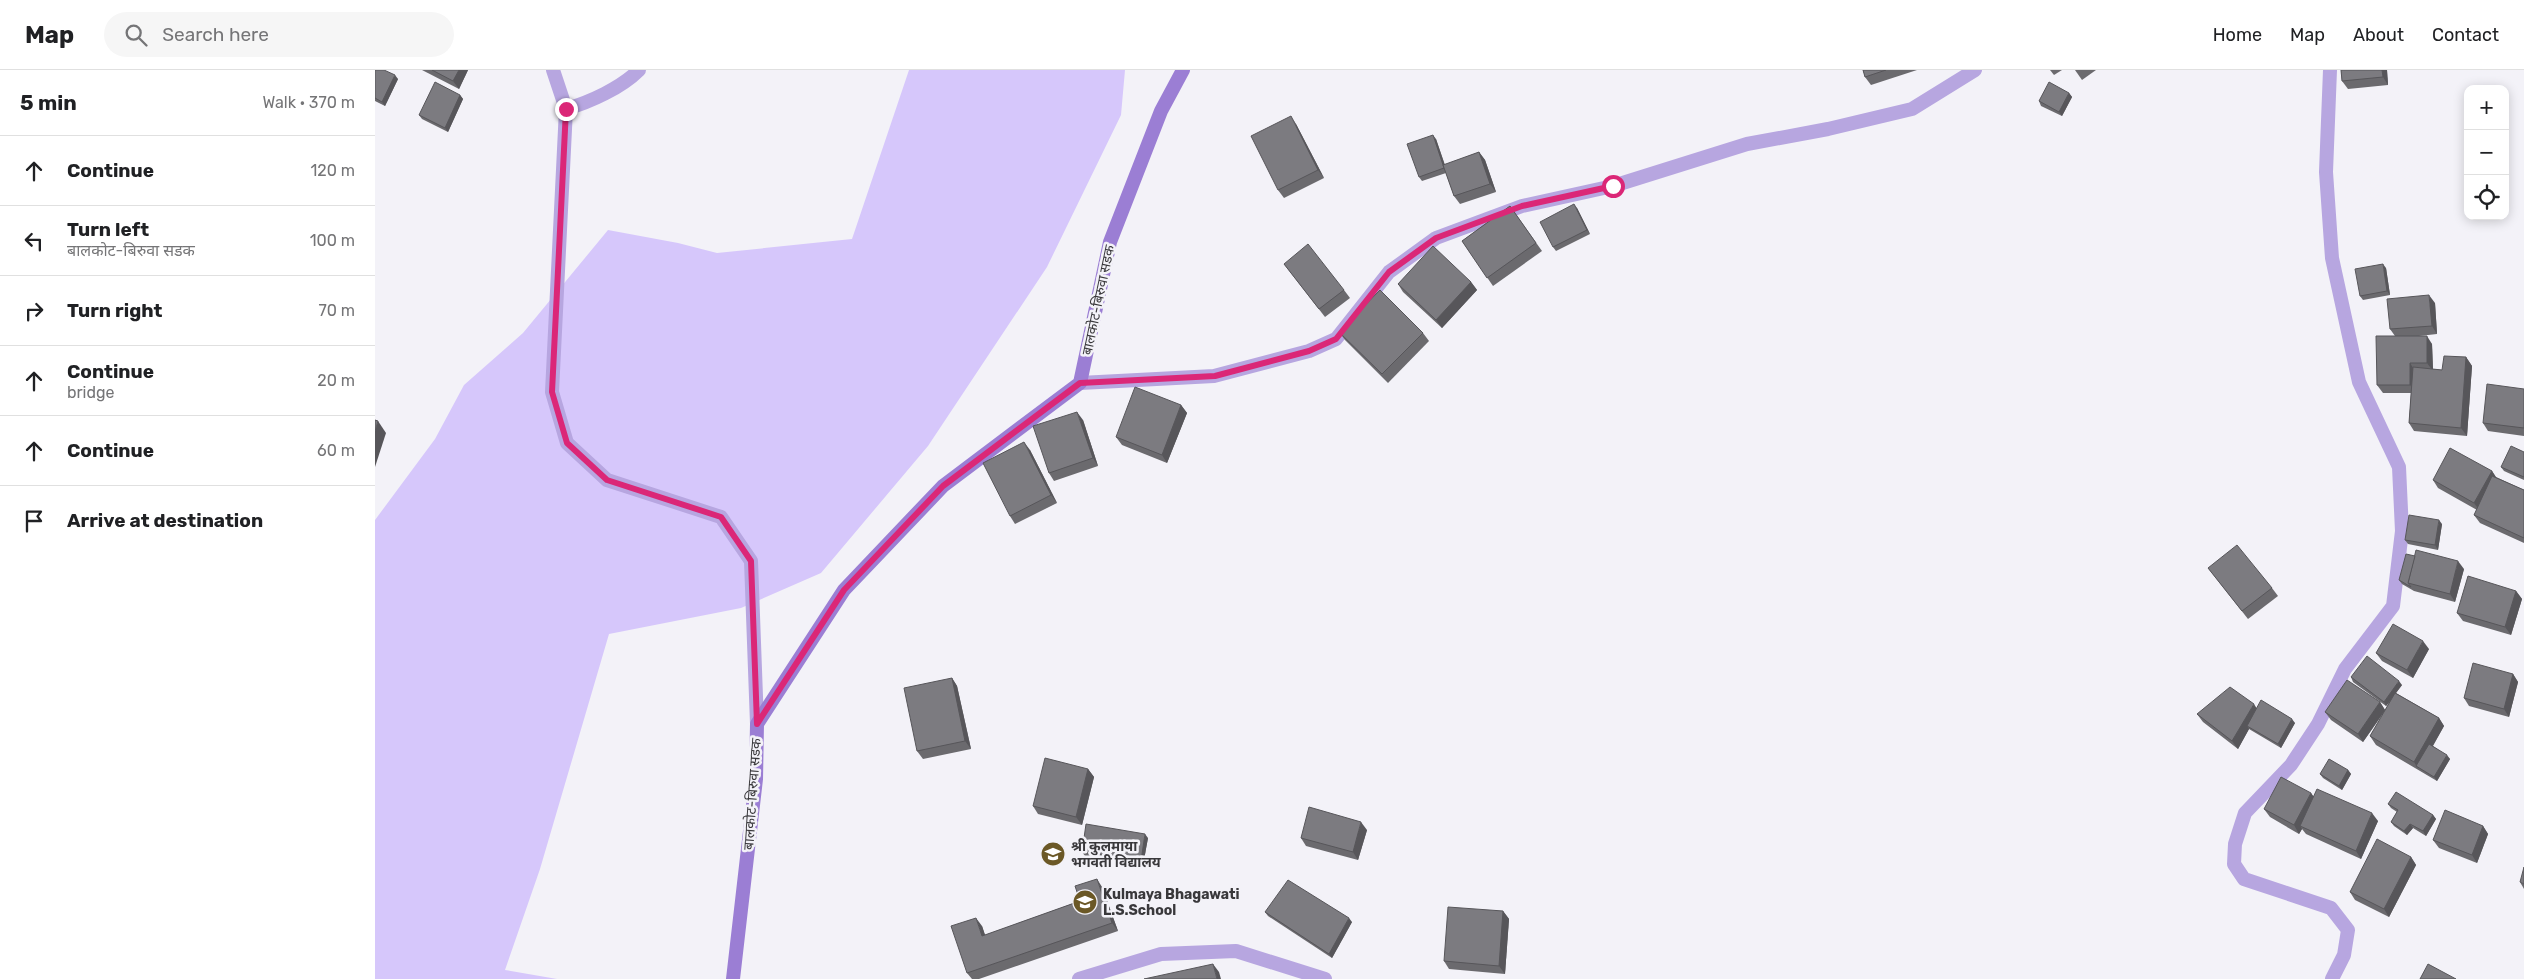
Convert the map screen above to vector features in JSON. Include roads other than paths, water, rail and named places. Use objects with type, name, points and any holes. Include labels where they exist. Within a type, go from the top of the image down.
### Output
[{"type":"main road","name":"बालकोट-बिरुवा सडक","points":[[733,979],[756,779],[757,724],[844,590],[943,486],[1080,383],[1110,242],[1161,111],[1183,70]]},
{"type":"street","points":[[553,70],[566,109],[552,392],[567,443],[607,480],[721,517],[751,561],[757,724]]},
{"type":"street","points":[[566,109],[589,102],[629,80],[639,70]]},
{"type":"street","points":[[1080,383],[1215,376],[1309,351],[1336,339],[1389,272],[1436,238],[1522,206],[1613,186],[1747,144],[1828,129],[1912,109],[1975,70]]},
{"type":"street","points":[[2330,70],[2326,172],[2332,258],[2359,382],[2399,467],[2402,531],[2393,606],[2345,669],[2318,724],[2291,765],[2245,813],[2235,844],[2234,864],[2244,879],[2331,908],[2348,930],[2344,955],[2332,979]]},
{"type":"street","points":[[1079,979],[1161,954],[1236,951],[1325,979]]},
{"type":"place","name":"श्री कुलमाया भगवती विद्यालय","points":[[1053,854]]},
{"type":"place","name":"Kulmaya Bhagawati L.S.School","points":[[1085,902]]}]
